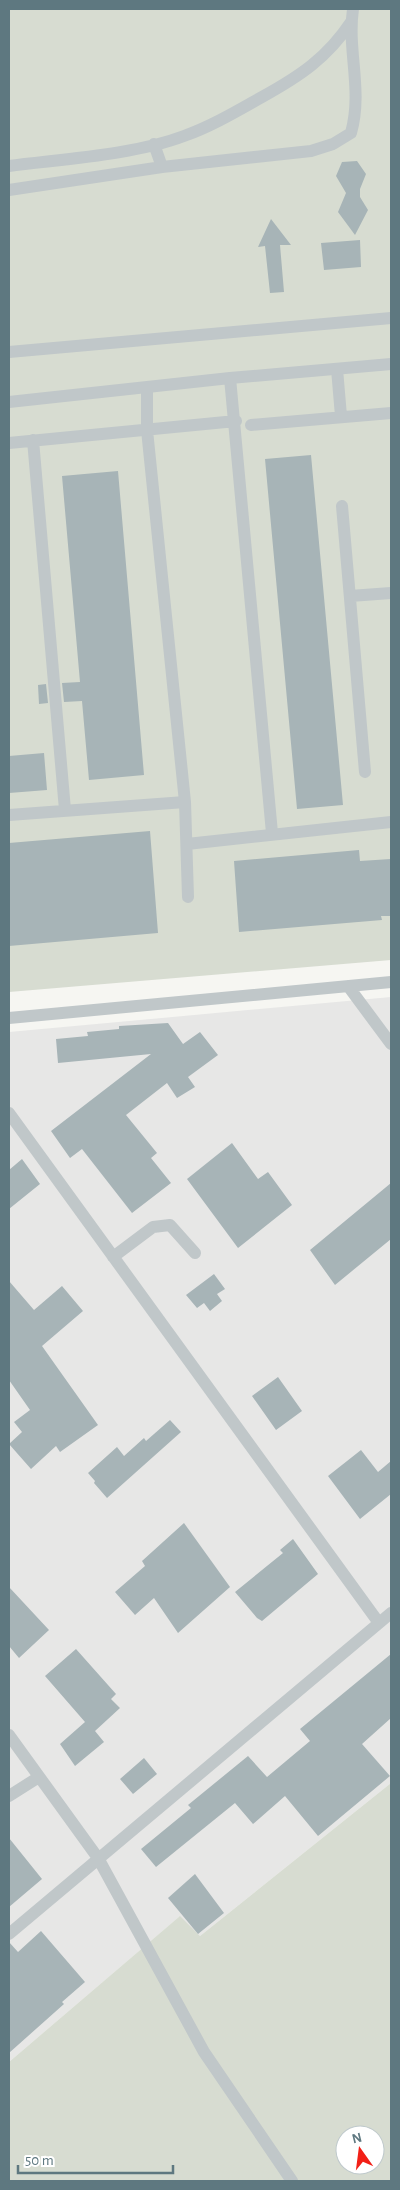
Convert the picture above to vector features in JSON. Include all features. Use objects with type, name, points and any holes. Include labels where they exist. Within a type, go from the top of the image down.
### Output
[{"type":"lane","points":[[10,186],[311,151],[333,144],[351,133],[356,115],[357,94],[351,22],[353,9]]},
{"type":"lane","points":[[9,166],[154,144],[184,136],[210,125],[288,83],[319,61],[337,43],[351,22]]},
{"type":"lane","points":[[154,144],[162,167]]},
{"type":"lane","points":[[9,352],[391,318]]},
{"type":"lane","points":[[9,402],[230,378],[391,364]]},
{"type":"lane","points":[[337,369],[341,416]]},
{"type":"lane","points":[[230,378],[236,421],[272,833]]},
{"type":"lane","points":[[147,388],[147,430],[186,802],[188,897]]},
{"type":"lane","points":[[251,425],[391,413]]},
{"type":"lane","points":[[9,442],[236,421]]},
{"type":"lane","points":[[33,440],[65,810]]},
{"type":"lane","points":[[342,506],[365,772]]},
{"type":"lane","points":[[350,596],[391,593]]},
{"type":"lane","points":[[9,815],[186,802]]},
{"type":"lane","points":[[187,844],[272,833],[391,822]]},
{"type":"lane","points":[[9,1018],[391,982]]},
{"type":"lane","points":[[348,986],[391,1044]]},
{"type":"lane","points":[[9,1113],[379,1623]]},
{"type":"lane","points":[[113,1257],[153,1227],[170,1225],[195,1253]]},
{"type":"lane","points":[[9,1934],[391,1613]]},
{"type":"lane","points":[[9,1735],[98,1858],[204,2052],[292,2181]]},
{"type":"lane","points":[[9,1796],[39,1777]]},
{"type":"shaded area","points":[[9,9],[391,9],[391,960],[9,992]]},
{"type":"shaded area","points":[[391,997],[391,1783],[200,1936],[179,1917],[9,2062],[9,1032]]},
{"type":"shaded area","points":[[391,1783],[391,2181],[9,2181],[9,2062],[180,1916],[200,1936]]},
{"type":"building","points":[[357,161],[366,174],[360,189],[360,197],[368,210],[355,235],[338,212],[346,193],[336,176],[342,162]]},
{"type":"building","points":[[271,219],[291,245],[280,245],[284,292],[270,293],[265,246],[258,247]]},
{"type":"building","points":[[360,240],[361,267],[324,270],[321,243]]},
{"type":"building","points":[[311,455],[343,805],[297,809],[265,459]]},
{"type":"building","points":[[118,471],[144,775],[89,780],[82,701],[64,702],[62,683],[80,682],[62,476]]},
{"type":"building","points":[[46,684],[48,703],[39,704],[38,685]]},
{"type":"building","points":[[44,753],[47,790],[9,793],[9,756]]},
{"type":"building","points":[[150,831],[158,933],[9,946],[9,843]]},
{"type":"building","points":[[359,850],[360,861],[391,859],[391,916],[381,916],[382,920],[239,932],[234,861]]},
{"type":"building","points":[[168,1023],[183,1044],[200,1032],[218,1055],[188,1077],[195,1087],[177,1098],[167,1083],[126,1115],[157,1153],[151,1158],[171,1183],[132,1213],[82,1149],[70,1158],[51,1131],[151,1054],[58,1063],[56,1039],[88,1036],[87,1032],[119,1029],[119,1026]]},
{"type":"building","points":[[232,1143],[258,1179],[268,1172],[292,1205],[238,1248],[187,1179]]},
{"type":"building","points":[[22,1159],[40,1184],[9,1209],[9,1170]]},
{"type":"building","points":[[391,1183],[391,1239],[335,1285],[310,1250]]},
{"type":"building","points":[[214,1274],[225,1289],[217,1294],[222,1301],[210,1311],[204,1303],[197,1308],[186,1295]]},
{"type":"building","points":[[9,1281],[34,1310],[62,1286],[83,1311],[42,1346],[98,1425],[60,1452],[56,1446],[31,1469],[9,1444],[22,1432],[14,1422],[30,1410],[9,1380]]},
{"type":"building","points":[[278,1377],[302,1411],[276,1430],[252,1396]]},
{"type":"building","points":[[170,1420],[181,1432],[107,1498],[88,1473],[117,1447],[124,1456],[144,1438],[146,1441]]},
{"type":"building","points":[[361,1450],[378,1472],[391,1461],[391,1494],[360,1519],[328,1476]]},
{"type":"building","points":[[184,1523],[230,1587],[178,1633],[154,1598],[135,1615],[115,1592],[145,1566],[142,1561]]},
{"type":"building","points":[[293,1539],[318,1574],[262,1621],[257,1618],[235,1592],[283,1553],[280,1550]]},
{"type":"building","points":[[9,1587],[49,1630],[19,1658],[9,1646]]},
{"type":"building","points":[[76,1649],[116,1694],[111,1699],[120,1708],[95,1731],[104,1742],[75,1766],[60,1744],[85,1722],[45,1676]]},
{"type":"building","points":[[391,1654],[391,1718],[362,1744],[390,1776],[318,1836],[285,1796],[253,1824],[235,1803],[156,1867],[141,1849],[191,1808],[188,1805],[248,1756],[267,1777],[310,1741],[300,1729]]},
{"type":"building","points":[[144,1758],[157,1774],[133,1794],[120,1779]]},
{"type":"building","points":[[9,1838],[42,1879],[9,1907]]},
{"type":"building","points":[[195,1874],[224,1913],[198,1934],[168,1898]]},
{"type":"building","points":[[41,1931],[85,1982],[62,2002],[64,2004],[9,2053],[9,1942],[18,1952]]}]
